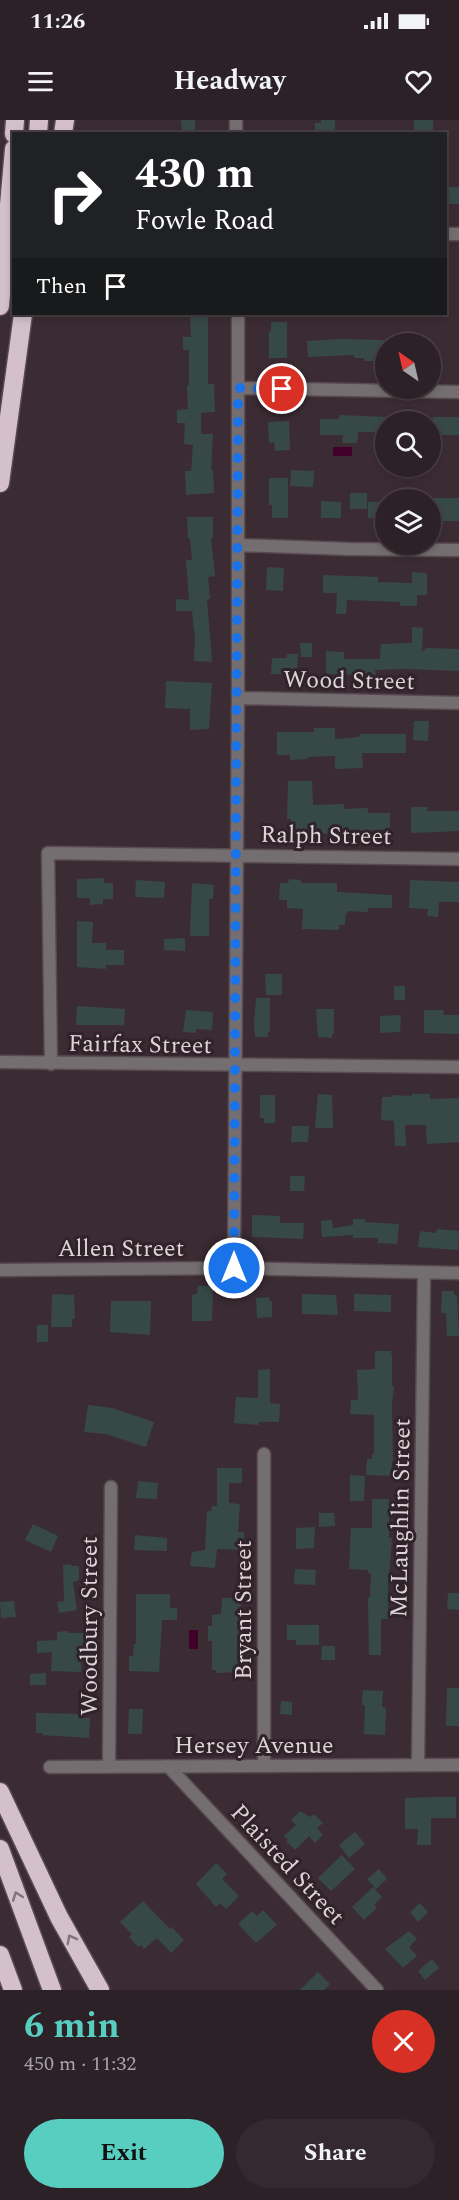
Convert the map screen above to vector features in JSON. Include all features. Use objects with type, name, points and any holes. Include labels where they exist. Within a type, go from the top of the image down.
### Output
[{"type":"highway","points":[[0,306],[12,171]]},
{"type":"highway","points":[[0,483],[23,315]]},
{"type":"highway","points":[[14,391],[32,315]]},
{"type":"highway","points":[[0,1792],[55,1908],[100,1990]]},
{"type":"highway","points":[[0,1849],[52,1990]]},
{"type":"highway","points":[[0,1955],[13,1990]]},
{"type":"street","points":[[234,1268],[238,315]]},
{"type":"street","points":[[238,388],[459,392]]},
{"type":"street","points":[[238,545],[459,550]]},
{"type":"street","name":"Wood Street","points":[[238,698],[459,703]]},
{"type":"street","name":"Ralph Street","points":[[51,1064],[48,853],[459,859]]},
{"type":"street","name":"Fairfax Street","points":[[0,1062],[459,1067]]},
{"type":"street","name":"Allen Street","points":[[0,1270],[234,1268],[459,1273]]},
{"type":"street","name":"McLaughlin Street","points":[[418,1764],[424,1273]]},
{"type":"street","name":"Bryant Street","points":[[264,1454],[264,1765]]},
{"type":"street","name":"Woodbury Street","points":[[109,1766],[111,1487]]},
{"type":"street","name":"Hersey Avenue","points":[[50,1767],[459,1765]]},
{"type":"street","name":"Plaisted Street","points":[[168,1766],[376,1990]]},
{"type":"shaded area","points":[[333,447],[352,447],[352,456],[333,456]]},
{"type":"shaded area","points":[[189,1630],[198,1630],[198,1649],[189,1649]]},
{"type":"building","points":[[181,120],[195,120],[195,132],[182,132]]},
{"type":"building","points":[[321,120],[335,120],[335,132],[315,132],[315,123],[321,123]]},
{"type":"building","points":[[414,120],[433,120],[433,132],[414,132]]},
{"type":"building","points":[[447,187],[459,187],[459,204],[447,204]]},
{"type":"building","points":[[190,315],[208,315],[208,384],[214,384],[215,412],[201,413],[201,434],[213,434],[211,470],[213,470],[214,493],[186,495],[185,471],[191,471],[193,445],[184,444],[185,423],[177,423],[177,410],[188,409],[189,350],[183,350],[183,337],[191,337]]},
{"type":"building","points":[[271,322],[287,322],[287,358],[269,358]]},
{"type":"building","points":[[375,340],[375,361],[364,361],[364,358],[354,358],[354,355],[308,357],[307,341]]},
{"type":"building","points":[[339,415],[375,417],[375,432],[358,432],[357,443],[342,443],[343,435],[320,435],[320,419],[339,419]]},
{"type":"building","points":[[441,417],[459,417],[459,435],[441,435]]},
{"type":"building","points":[[289,421],[290,450],[275,451],[274,442],[269,443],[268,422]]},
{"type":"building","points":[[291,470],[314,471],[313,487],[290,486]]},
{"type":"building","points":[[269,478],[288,478],[288,518],[272,518],[272,505],[269,505]]},
{"type":"building","points":[[350,493],[367,493],[367,509],[350,509]]},
{"type":"building","points":[[441,498],[459,498],[459,521],[441,521]]},
{"type":"building","points":[[321,501],[341,502],[341,518],[321,518]]},
{"type":"building","points":[[368,502],[375,502],[375,518],[368,518]]},
{"type":"building","points":[[187,517],[213,517],[213,538],[211,538],[215,576],[208,577],[210,599],[207,599],[212,662],[194,661],[195,631],[192,611],[176,611],[176,599],[189,600],[186,560],[192,560]]},
{"type":"building","points":[[267,567],[284,568],[283,591],[266,590]]},
{"type":"building","points":[[412,572],[426,573],[427,576],[427,595],[417,595],[417,606],[400,606],[400,602],[347,600],[346,614],[336,614],[337,593],[323,593],[323,575],[378,577],[378,582],[412,583]]},
{"type":"building","points":[[412,627],[423,628],[422,652],[426,648],[459,649],[459,671],[406,669],[375,670],[376,675],[326,674],[326,651],[344,652],[344,659],[380,659],[381,644],[412,643]]},
{"type":"building","points":[[300,643],[312,643],[312,657],[301,657]]},
{"type":"building","points":[[287,654],[298,654],[297,674],[271,674],[272,658],[287,658]]},
{"type":"building","points":[[166,681],[212,683],[209,729],[190,730],[190,709],[165,708]]},
{"type":"building","points":[[414,721],[429,721],[428,741],[413,740]]},
{"type":"building","points":[[314,728],[335,728],[335,739],[359,737],[360,734],[406,734],[406,753],[362,753],[363,768],[335,769],[335,756],[290,760],[290,755],[277,755],[277,732],[314,732]]},
{"type":"building","points":[[288,781],[312,781],[313,805],[344,804],[344,809],[368,808],[368,813],[390,813],[390,829],[321,834],[321,828],[291,829],[291,819],[287,819]]},
{"type":"building","points":[[411,807],[428,807],[427,811],[459,811],[459,831],[411,833]]},
{"type":"building","points":[[104,878],[104,883],[113,883],[113,899],[103,899],[103,904],[90,905],[90,898],[77,898],[77,879]]},
{"type":"building","points":[[289,879],[301,880],[301,883],[337,883],[337,892],[392,895],[392,908],[368,908],[368,912],[348,911],[345,925],[339,925],[339,930],[302,929],[303,909],[287,908],[287,900],[279,900],[280,883],[288,883]]},
{"type":"building","points":[[136,880],[165,882],[164,898],[135,897]]},
{"type":"building","points":[[410,880],[459,882],[459,902],[439,902],[438,917],[427,916],[428,909],[409,908]]},
{"type":"building","points":[[192,883],[214,885],[213,899],[209,899],[209,936],[190,936]]},
{"type":"building","points":[[77,921],[93,922],[92,943],[106,943],[106,950],[124,950],[124,965],[106,965],[106,969],[77,967]]},
{"type":"building","points":[[185,938],[185,951],[164,950],[164,939]]},
{"type":"building","points":[[265,974],[282,974],[282,995],[266,995]]},
{"type":"building","points":[[394,986],[405,986],[405,1000],[394,1000]]},
{"type":"building","points":[[256,998],[270,998],[268,1037],[255,1037]]},
{"type":"building","points":[[77,1006],[125,1009],[124,1025],[76,1025]]},
{"type":"building","points":[[316,1009],[334,1009],[332,1038],[318,1037]]},
{"type":"building","points":[[186,1010],[213,1012],[212,1030],[196,1029],[196,1033],[183,1032]]},
{"type":"building","points":[[424,1010],[444,1010],[443,1015],[459,1015],[459,1034],[424,1033]]},
{"type":"building","points":[[401,1015],[400,1032],[380,1033],[380,1016]]},
{"type":"building","points":[[318,1094],[332,1095],[333,1128],[315,1128]]},
{"type":"building","points":[[412,1094],[430,1094],[430,1099],[459,1098],[459,1142],[427,1144],[426,1125],[405,1125],[406,1146],[395,1146],[394,1121],[381,1120],[382,1097],[412,1096]]},
{"type":"building","points":[[260,1095],[275,1095],[275,1123],[264,1123],[264,1118],[260,1118]]},
{"type":"building","points":[[292,1126],[309,1126],[308,1142],[291,1142]]},
{"type":"building","points":[[290,1176],[305,1176],[304,1191],[290,1191]]},
{"type":"building","points":[[252,1215],[280,1216],[280,1223],[304,1223],[303,1239],[252,1237]]},
{"type":"building","points":[[353,1219],[399,1224],[397,1244],[378,1243],[378,1238],[353,1238],[353,1235],[322,1237],[321,1221],[332,1220],[333,1228],[353,1225]]},
{"type":"building","points":[[437,1229],[459,1231],[458,1250],[418,1247],[420,1231],[436,1233]]},
{"type":"building","points":[[198,1286],[213,1286],[212,1321],[192,1321],[192,1295],[197,1294]]},
{"type":"building","points":[[442,1291],[454,1291],[454,1295],[457,1295],[459,1336],[447,1336],[446,1313],[441,1313]]},
{"type":"building","points":[[52,1294],[74,1295],[75,1319],[72,1319],[72,1327],[51,1327]]},
{"type":"building","points":[[302,1294],[336,1295],[338,1315],[302,1314]]},
{"type":"building","points":[[354,1294],[391,1295],[391,1312],[354,1311]]},
{"type":"building","points":[[269,1297],[269,1301],[272,1301],[272,1317],[257,1318],[256,1298]]},
{"type":"building","points":[[111,1301],[151,1301],[150,1335],[110,1332]]},
{"type":"building","points":[[37,1325],[48,1325],[48,1342],[37,1342]]},
{"type":"building","points":[[375,1351],[391,1351],[392,1357],[393,1459],[390,1476],[366,1475],[367,1459],[372,1459],[372,1453],[374,1454],[374,1415],[350,1414],[351,1400],[358,1400],[357,1370],[375,1369]]},
{"type":"building","points":[[270,1369],[270,1403],[280,1404],[279,1422],[259,1422],[258,1425],[234,1423],[236,1397],[258,1398],[258,1370]]},
{"type":"building","points":[[88,1405],[112,1408],[154,1422],[146,1447],[106,1434],[84,1432]]},
{"type":"building","points":[[217,1468],[242,1468],[242,1483],[229,1483],[229,1503],[240,1504],[238,1532],[244,1532],[244,1550],[217,1549],[215,1568],[190,1566],[192,1552],[205,1550],[207,1511],[211,1511],[212,1506],[217,1506]]},
{"type":"building","points":[[350,1475],[365,1476],[364,1501],[350,1501]]},
{"type":"building","points":[[138,1481],[158,1483],[157,1499],[136,1498]]},
{"type":"building","points":[[372,1499],[389,1499],[389,1538],[392,1538],[388,1578],[388,1619],[381,1619],[381,1655],[369,1655],[368,1597],[370,1597],[371,1573],[368,1573],[368,1570],[349,1569],[351,1528],[372,1528]]},
{"type":"building","points":[[319,1513],[334,1513],[335,1526],[319,1527]]},
{"type":"building","points":[[33,1524],[58,1536],[51,1552],[25,1540]]},
{"type":"building","points":[[315,1527],[314,1548],[296,1549],[296,1528]]},
{"type":"building","points":[[135,1535],[167,1538],[167,1551],[134,1550]]},
{"type":"building","points":[[71,1564],[71,1566],[79,1566],[79,1580],[73,1582],[77,1610],[59,1613],[57,1602],[64,1601],[63,1565]]},
{"type":"building","points":[[295,1569],[316,1570],[315,1585],[294,1584]]},
{"type":"building","points":[[448,1593],[459,1593],[459,1610],[447,1609]]},
{"type":"building","points":[[136,1594],[170,1594],[170,1608],[177,1608],[177,1620],[162,1620],[159,1672],[129,1671],[129,1656],[133,1656],[134,1644],[136,1644]]},
{"type":"building","points":[[222,1598],[241,1598],[239,1658],[242,1658],[242,1670],[239,1672],[216,1673],[216,1670],[212,1670],[212,1641],[208,1641],[208,1626],[212,1626],[212,1615],[221,1614]]},
{"type":"building","points":[[14,1601],[16,1617],[1,1618],[0,1602]]},
{"type":"building","points":[[287,1625],[319,1625],[319,1645],[296,1645],[296,1640],[287,1640]]},
{"type":"building","points":[[68,1631],[68,1633],[87,1633],[87,1643],[82,1643],[81,1672],[51,1671],[52,1652],[37,1653],[37,1641],[57,1640],[57,1632]]},
{"type":"building","points":[[322,1646],[335,1646],[335,1660],[321,1660]]},
{"type":"building","points":[[46,1673],[46,1685],[30,1685],[30,1674]]},
{"type":"building","points":[[447,1688],[459,1688],[459,1726],[446,1726]]},
{"type":"building","points":[[363,1690],[383,1691],[382,1706],[386,1709],[385,1735],[364,1734]]},
{"type":"building","points":[[281,1701],[292,1702],[292,1715],[280,1714]]},
{"type":"building","points":[[129,1709],[143,1709],[142,1734],[128,1734]]},
{"type":"building","points":[[36,1713],[82,1714],[82,1718],[90,1718],[89,1738],[36,1733]]},
{"type":"building","points":[[456,1797],[456,1818],[431,1818],[431,1845],[417,1845],[418,1829],[405,1829],[405,1798]]},
{"type":"building","points":[[300,1811],[310,1817],[314,1814],[323,1823],[317,1828],[323,1835],[315,1843],[309,1836],[295,1850],[284,1836],[296,1825],[291,1820]]},
{"type":"building","points":[[355,1832],[365,1844],[349,1858],[339,1845]]},
{"type":"building","points":[[342,1855],[355,1869],[331,1891],[318,1878]]},
{"type":"building","points":[[216,1863],[227,1874],[222,1879],[239,1896],[226,1909],[220,1903],[216,1907],[196,1884]]},
{"type":"building","points":[[379,1869],[387,1879],[376,1889],[367,1879]]},
{"type":"building","points":[[373,1887],[382,1897],[374,1905],[377,1908],[364,1920],[352,1907]]},
{"type":"building","points":[[143,1901],[184,1940],[171,1953],[157,1938],[144,1949],[141,1945],[138,1947],[129,1937],[132,1934],[120,1922]]},
{"type":"building","points":[[420,1903],[428,1912],[418,1922],[410,1912]]},
{"type":"building","points":[[263,1910],[277,1925],[256,1943],[238,1924],[252,1911],[257,1916]]},
{"type":"building","points":[[409,1931],[417,1939],[409,1947],[417,1956],[403,1968],[385,1949]]},
{"type":"building","points":[[432,1959],[439,1968],[425,1980],[418,1971]]},
{"type":"building","points":[[318,1972],[330,1984],[324,1990],[300,1990]]},
{"type":"route","points":[[234,1268],[238,388],[282,389]]}]
